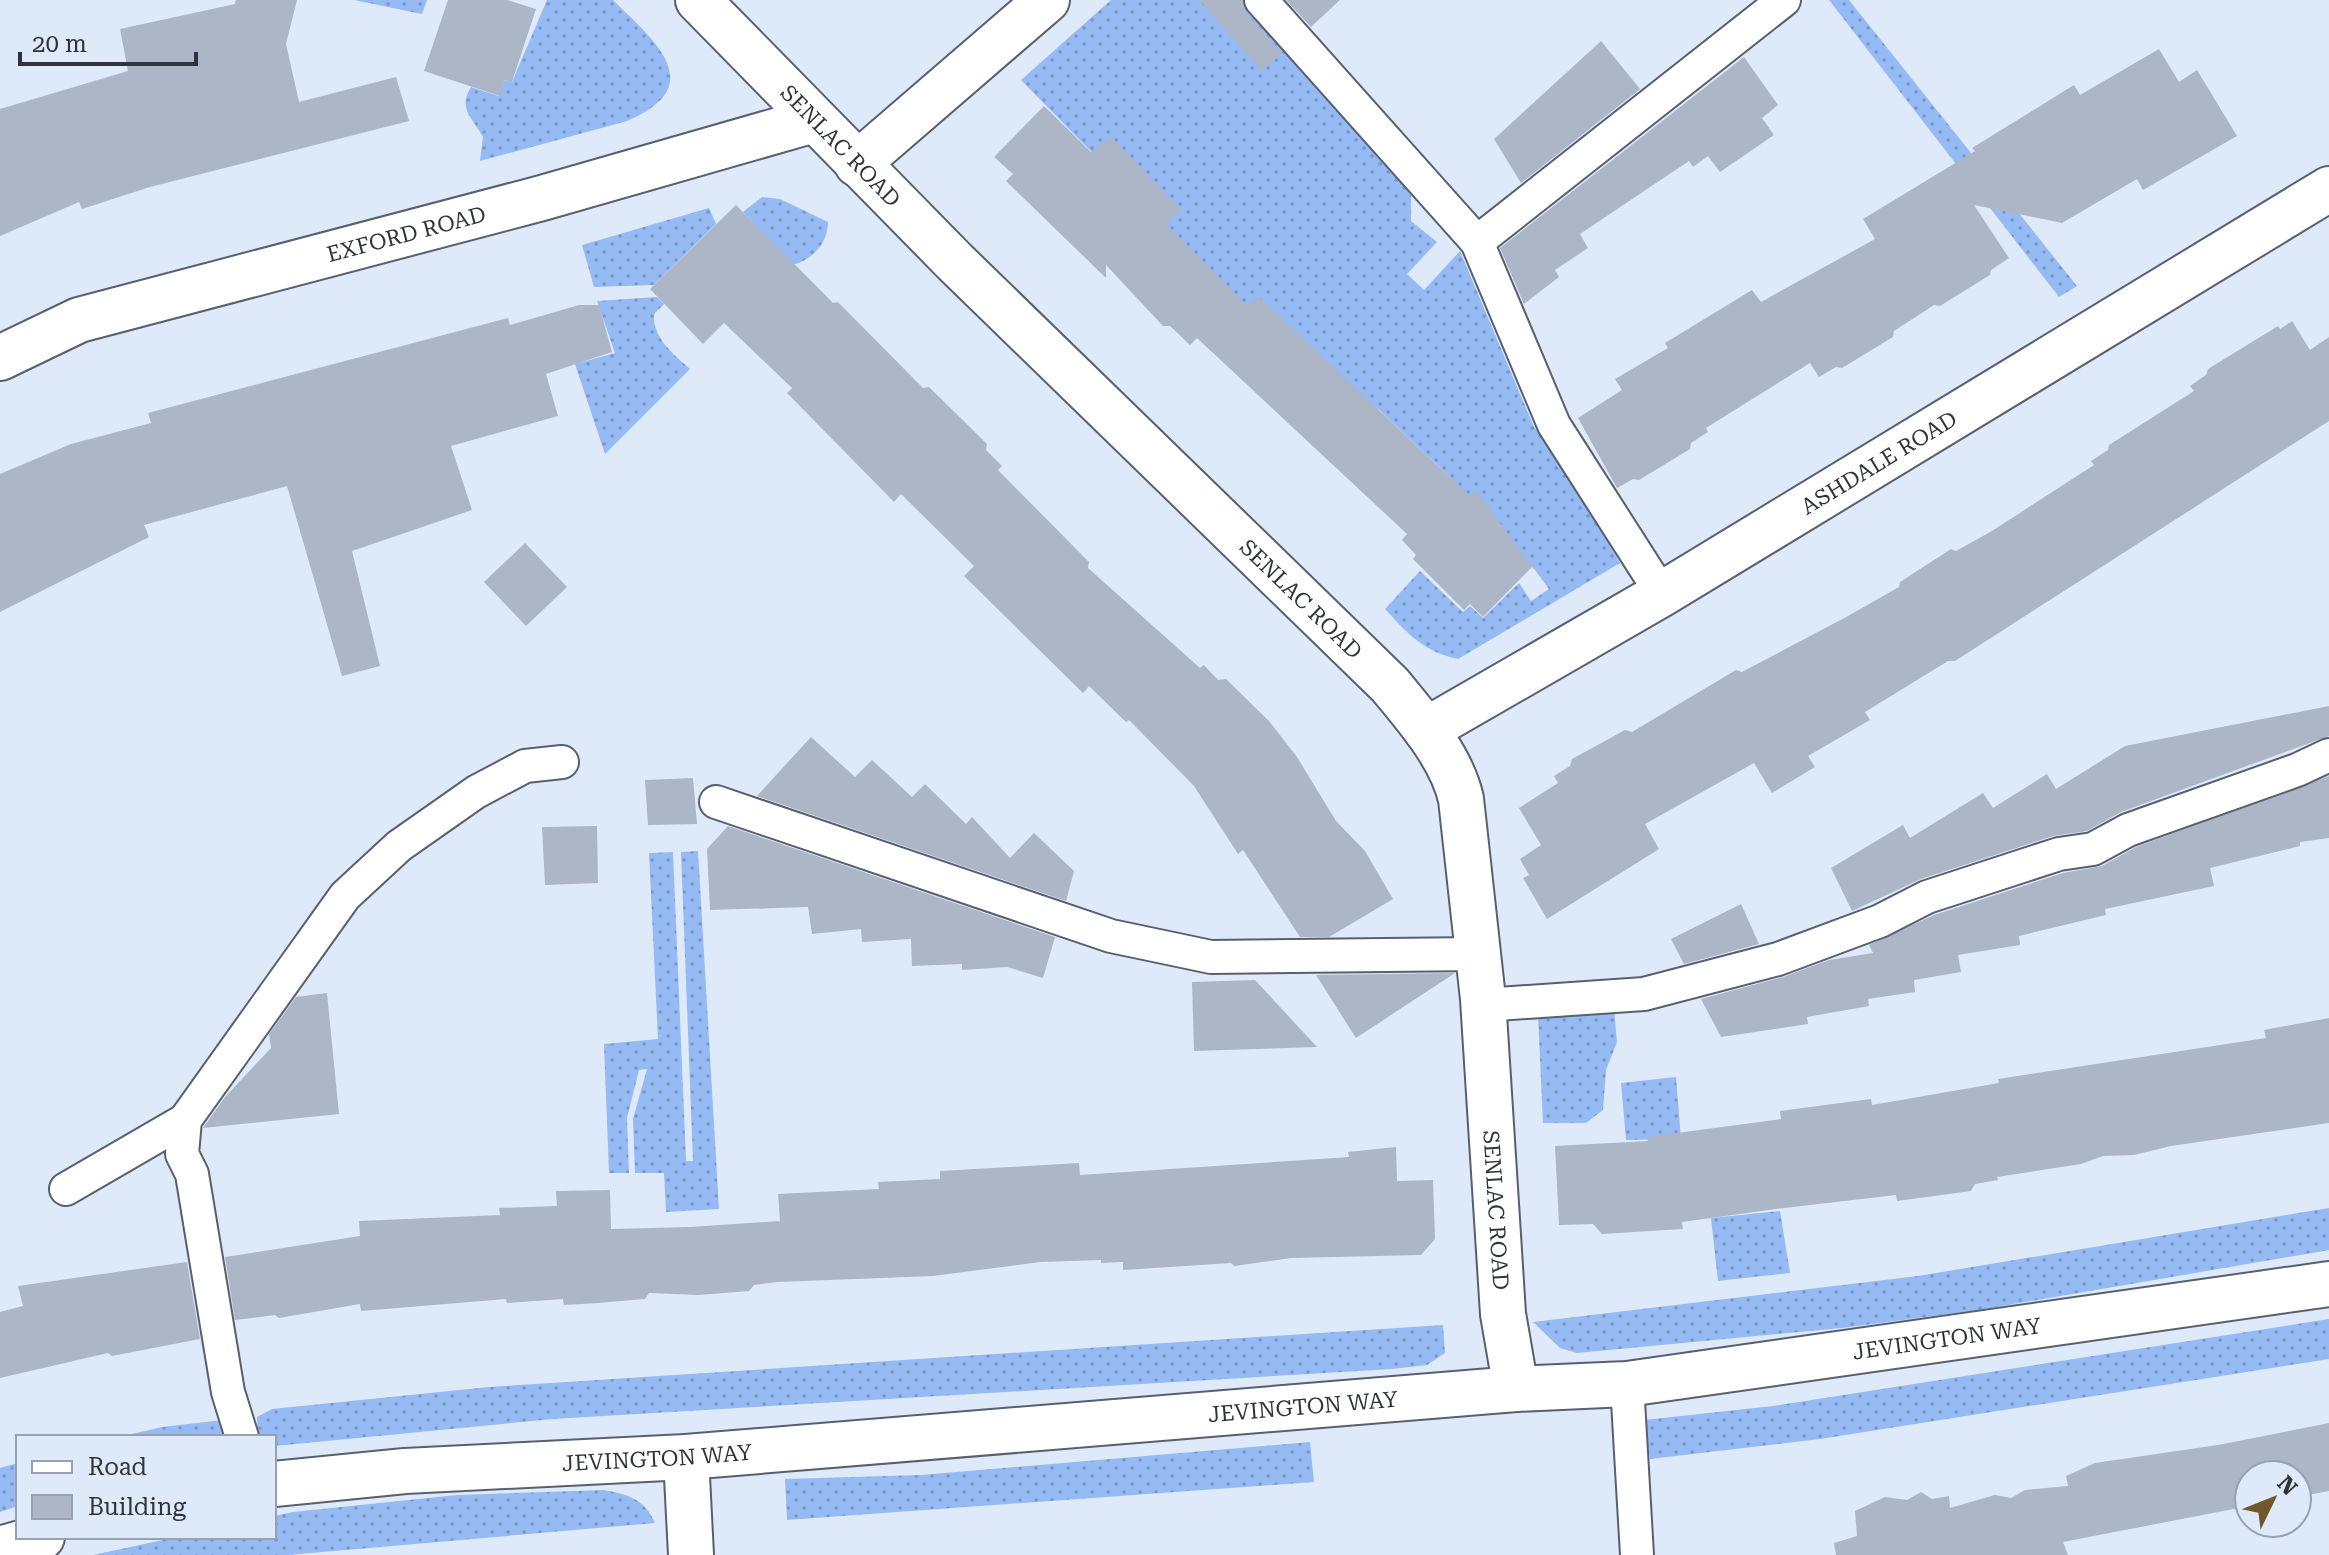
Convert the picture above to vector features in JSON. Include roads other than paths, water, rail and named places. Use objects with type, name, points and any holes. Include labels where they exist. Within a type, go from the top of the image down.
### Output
[{"type":"street","name":"SENLAC ROAD","points":[[698,0],[857,164],[1390,685],[1426,730],[1457,784],[1483,1005],[1503,1314],[1516,1389]]},
{"type":"street","points":[[857,164],[1047,0]]},
{"type":"street","name":"EXFORD ROAD","points":[[0,358],[79,320],[542,198],[814,120]]},
{"type":"street","name":"ASHDALE ROAD","points":[[1426,730],[1662,594],[2329,189]]},
{"type":"street","name":"JEVINGTON WAY","points":[[276,1484],[405,1471],[686,1457],[1516,1389],[1627,1384],[2329,1284]]},
{"type":"street","points":[[686,1457],[691,1555]]},
{"type":"street","points":[[0,1549],[35,1539]]},
{"type":"lane","points":[[1261,0],[1477,242],[1554,425],[1662,594]]},
{"type":"lane","points":[[1477,242],[1784,0]]},
{"type":"lane","points":[[1483,1005],[1644,994],[1778,959],[1880,921],[1927,897],[2059,854],[2093,849],[2128,830],[2297,770],[2329,755]]},
{"type":"lane","points":[[66,1189],[185,1120],[345,896],[399,846],[476,792],[525,766],[562,762]]},
{"type":"lane","points":[[716,802],[1111,936],[1211,957],[1478,954]]},
{"type":"lane","points":[[182,1154],[185,1120]]},
{"type":"lane","points":[[146,1142],[168,1143],[182,1154],[192,1174],[228,1392],[241,1435]]},
{"type":"lane","points":[[1627,1384],[1637,1555]]}]
